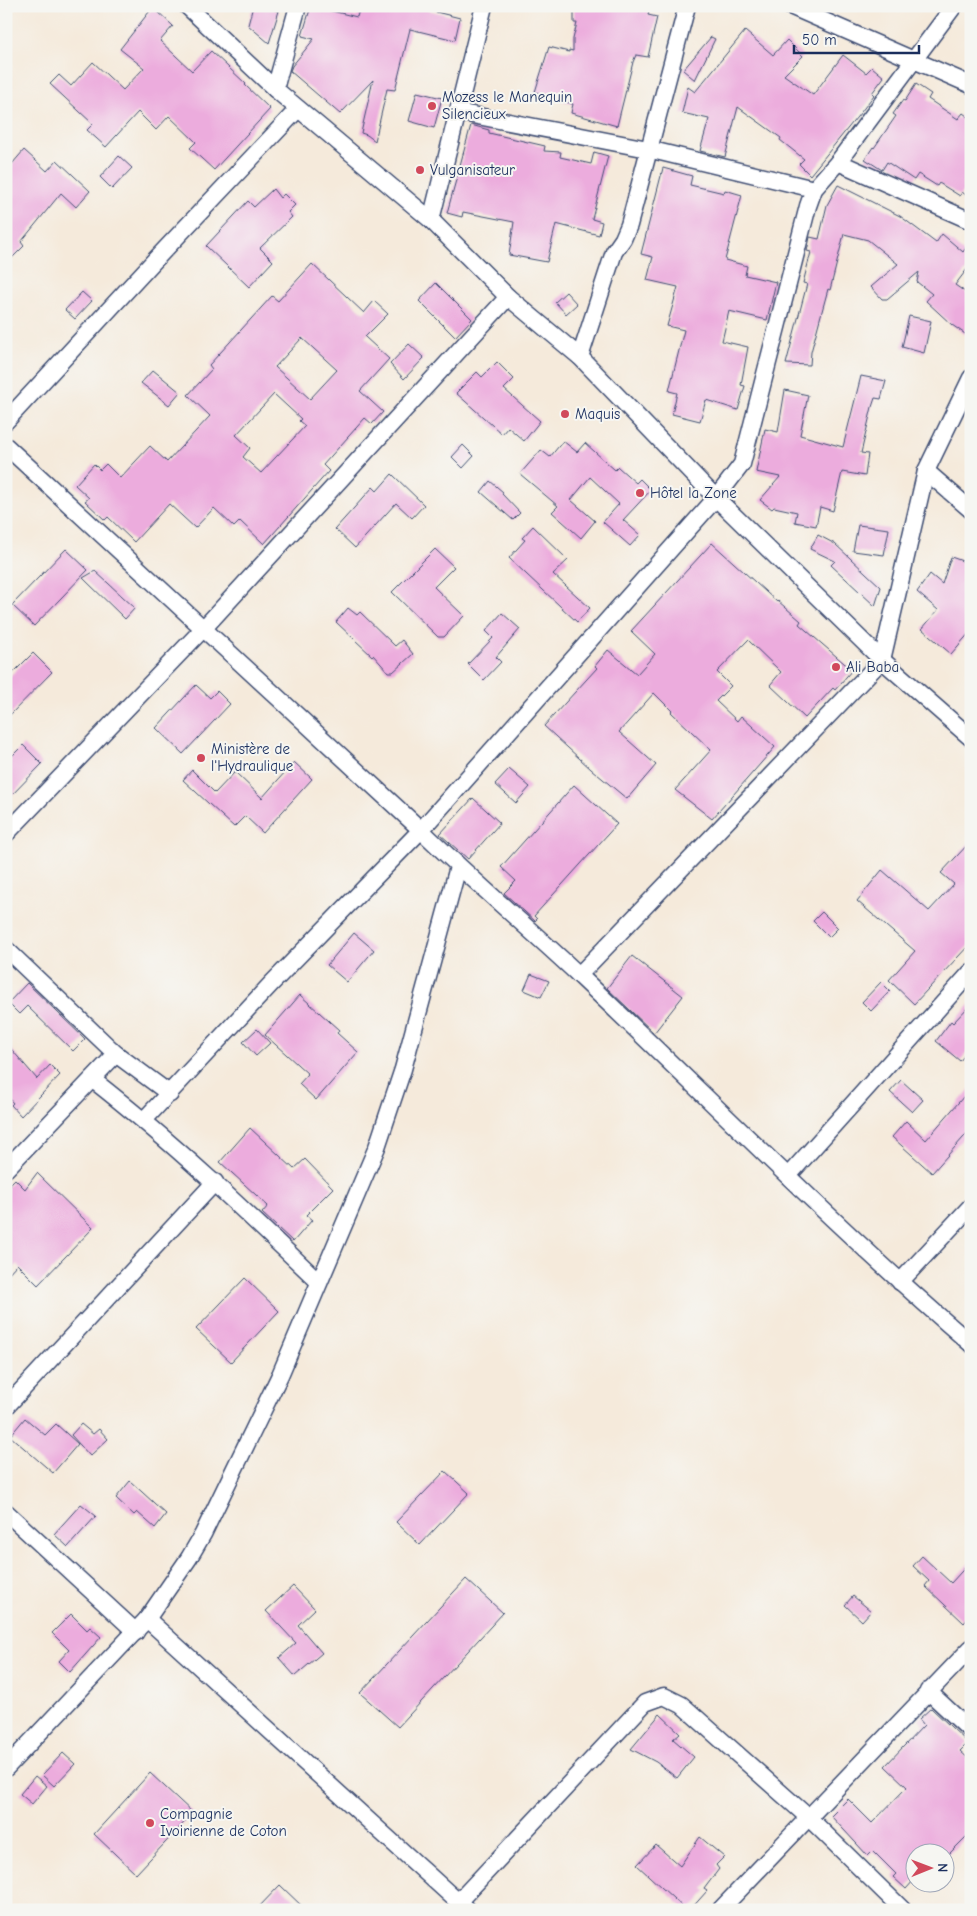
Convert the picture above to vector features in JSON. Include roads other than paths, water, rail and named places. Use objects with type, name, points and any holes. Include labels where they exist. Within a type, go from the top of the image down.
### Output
[{"type":"street","points":[[187,6],[275,89],[431,220],[508,297],[580,357],[716,498],[882,660],[971,738]]},
{"type":"street","points":[[275,89],[298,6]]},
{"type":"street","points":[[431,220],[484,6]]},
{"type":"street","points":[[580,357],[614,252],[623,239],[629,225],[687,6]]},
{"type":"street","points":[[790,6],[971,85]]},
{"type":"street","points":[[144,1120],[271,984],[422,830],[716,498],[742,464],[814,189],[838,162],[916,60],[954,6]]},
{"type":"street","points":[[6,421],[298,109]]},
{"type":"street","points":[[457,112],[648,149],[814,189]]},
{"type":"street","points":[[838,162],[971,221]]},
{"type":"street","points":[[6,834],[203,629],[508,297]]},
{"type":"street","points":[[579,975],[882,660],[926,471],[971,378]]},
{"type":"street","points":[[6,446],[422,830],[458,867],[579,975],[900,1282],[971,1344]]},
{"type":"street","points":[[926,471],[971,510]]},
{"type":"street","points":[[6,1768],[147,1619],[189,1558],[203,1534],[272,1392],[377,1147],[405,1060],[458,867]]},
{"type":"street","points":[[6,949],[116,1054],[170,1094]]},
{"type":"street","points":[[788,1176],[971,972]]},
{"type":"street","points":[[6,1169],[116,1054]]},
{"type":"street","points":[[93,1080],[144,1120],[215,1182],[319,1282]]},
{"type":"street","points":[[6,1407],[215,1182]]},
{"type":"street","points":[[900,1282],[971,1206]]},
{"type":"street","points":[[6,1512],[136,1632]]},
{"type":"street","points":[[147,1619],[462,1906],[645,1703],[664,1696],[682,1705],[808,1817],[903,1910]]},
{"type":"street","points":[[720,1910],[971,1648]]},
{"type":"street","points":[[928,1691],[971,1731]]},
{"type":"place","name":"Mozess le Manequin Silencieux","points":[[432,106]]},
{"type":"place","name":"Vulganisateur","points":[[420,170]]},
{"type":"place","name":"Maquis","points":[[565,414]]},
{"type":"place","name":"Hôtel la Zone","points":[[640,493]]},
{"type":"place","name":"Ali Baba","points":[[836,667]]},
{"type":"place","name":"Ministère de l'Hydraulique","points":[[201,758]]},
{"type":"place","name":"Compagnie Ivoirienne de Coton","points":[[150,1823]]}]
